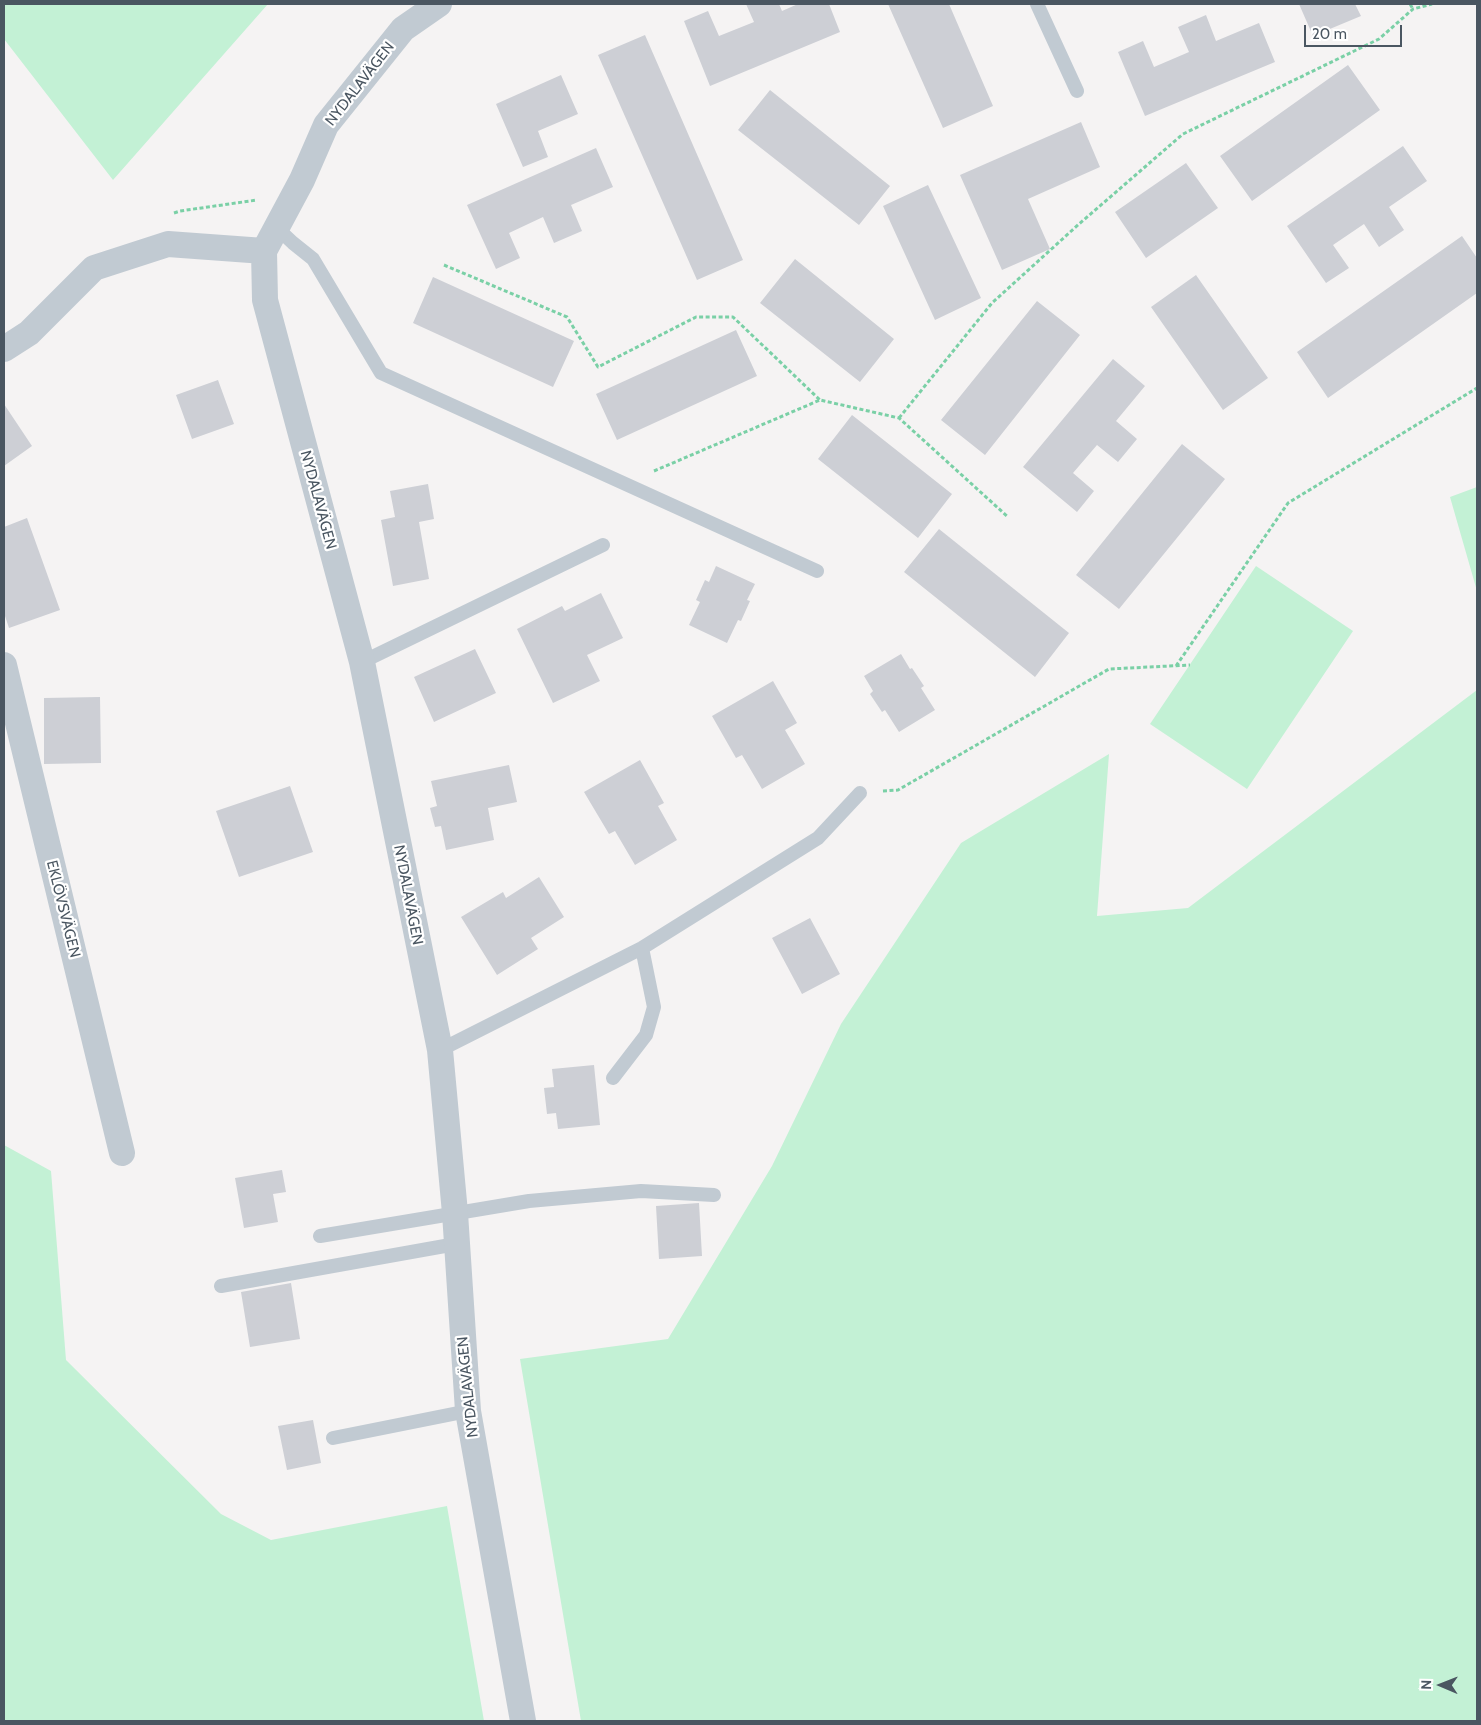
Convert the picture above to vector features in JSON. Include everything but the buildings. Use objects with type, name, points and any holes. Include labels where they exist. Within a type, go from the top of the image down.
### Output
[{"type":"street","name":"NYDALAVÄGEN","points":[[439,4],[403,29],[326,125],[302,180],[264,251],[265,300],[362,662],[440,1050],[455,1213],[468,1411],[523,1721]]},
{"type":"street","points":[[4,349],[30,333],[94,268],[168,244],[264,251]]},
{"type":"street","name":"EKLÖVSVÄGEN","points":[[4,665],[122,1152]]},
{"type":"lane","points":[[1037,4],[1077,91]]},
{"type":"lane","points":[[277,228],[293,244],[313,259],[381,373],[817,571]]},
{"type":"lane","points":[[362,662],[603,546]]},
{"type":"lane","points":[[440,1050],[642,948],[818,838],[860,792]]},
{"type":"lane","points":[[613,1078],[646,1035],[654,1007],[642,948]]},
{"type":"lane","points":[[320,1236],[529,1201],[641,1191],[714,1195]]},
{"type":"lane","points":[[221,1286],[456,1244]]},
{"type":"lane","points":[[334,1438],[468,1411]]},
{"type":"path","points":[[1410,4],[1413,9]]},
{"type":"path","points":[[899,418],[992,303],[1079,224],[1183,134],[1379,39],[1413,9],[1432,4]]},
{"type":"path","points":[[444,265],[566,317],[598,367],[696,317],[733,317],[820,400],[899,418],[1008,517]]},
{"type":"path","points":[[1176,666],[1288,503],[1477,388]]},
{"type":"path","points":[[624,484],[820,400]]},
{"type":"path","points":[[860,792],[898,790],[1109,669],[1190,665]]},
{"type":"green space","points":[[4,4],[268,4],[113,180],[4,39]]},
{"type":"green space","points":[[1477,487],[1477,591],[1450,497]]},
{"type":"green space","points":[[1256,566],[1353,631],[1247,789],[1150,724]]},
{"type":"green space","points":[[1477,690],[1477,1721],[581,1721],[520,1359],[668,1339],[772,1166],[841,1024],[961,843],[1109,754],[1097,916],[1188,908]]},
{"type":"green space","points":[[4,1145],[51,1171],[66,1360],[221,1514],[271,1540],[447,1506],[484,1721],[4,1721]]}]
